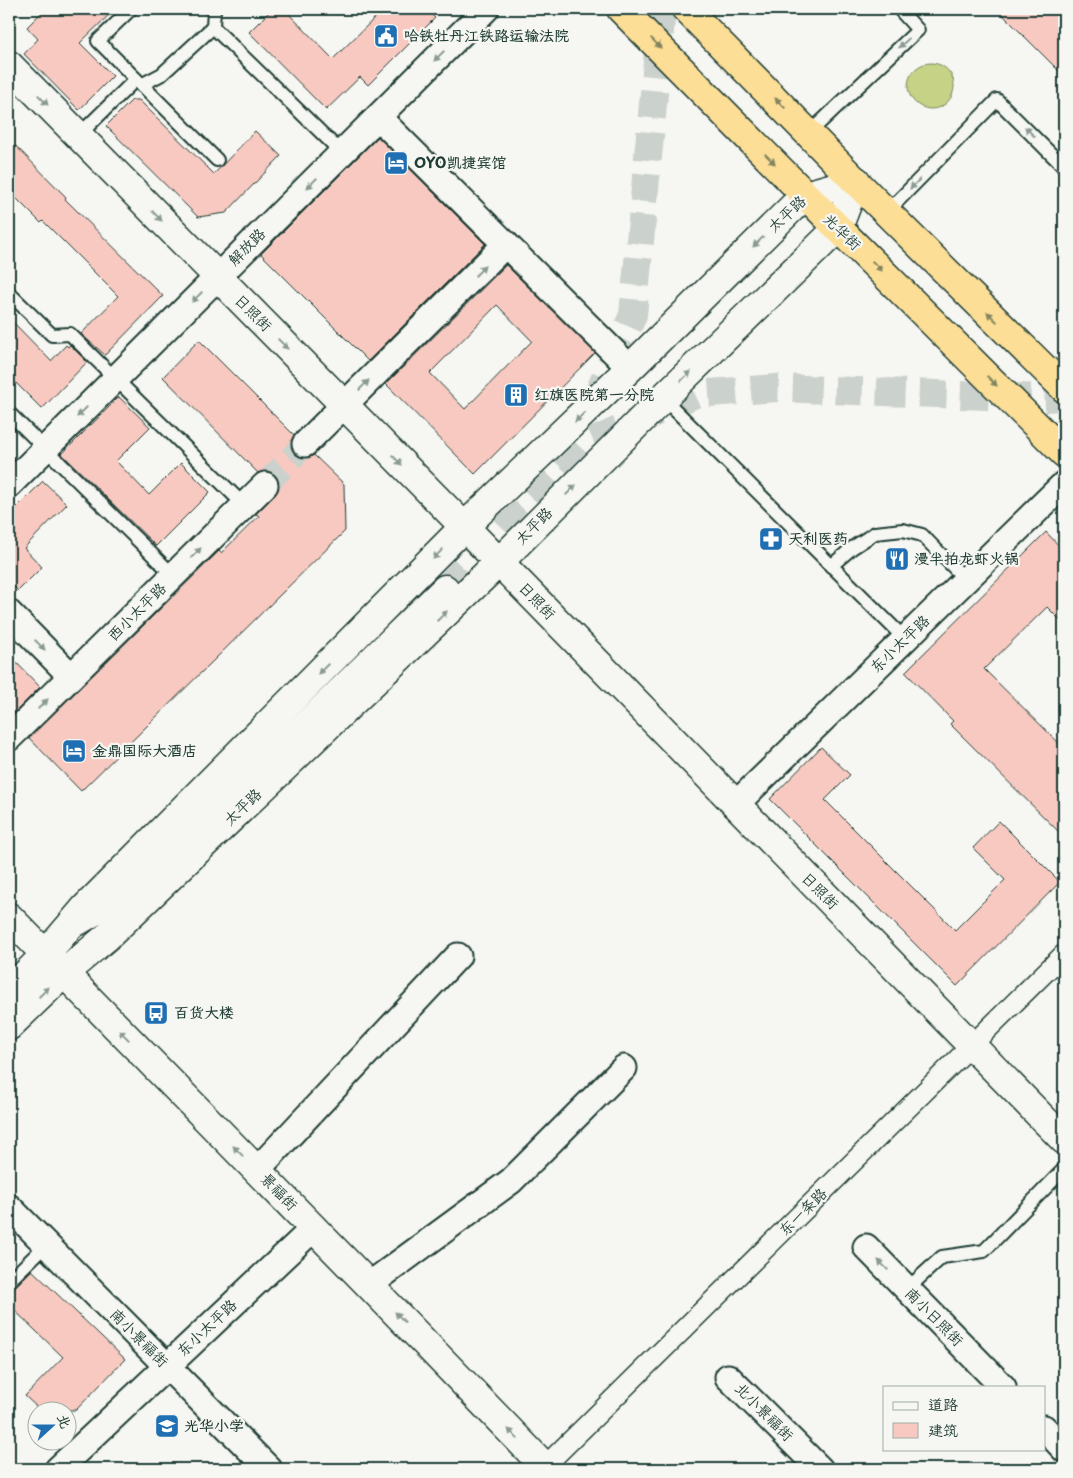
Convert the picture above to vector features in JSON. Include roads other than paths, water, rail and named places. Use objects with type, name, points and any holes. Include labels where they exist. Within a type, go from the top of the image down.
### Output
[{"type":"highway","name":"光华街","points":[[621,9],[1064,453]]},
{"type":"highway","points":[[686,9],[1064,388]]},
{"type":"street","name":"解放路","points":[[9,485],[486,9]]},
{"type":"street","name":"日照街","points":[[9,65],[343,406],[499,562],[1064,1140]]},
{"type":"street","points":[[378,117],[630,368]]},
{"type":"street","name":"太平路","points":[[9,1026],[54,964],[70,926],[92,901],[464,527],[630,368],[805,195],[856,181]]},
{"type":"street","name":"太平路","points":[[9,990],[54,964],[91,950],[499,562],[663,398],[838,228],[856,181]]},
{"type":"street","points":[[305,444],[506,244]]},
{"type":"street","name":"西小太平路","points":[[9,738],[265,485]]},
{"type":"street","name":"东小太平路","points":[[735,805],[966,580],[1062,492]]},
{"type":"street","points":[[70,926],[117,898],[442,586],[122,905],[91,950]]},
{"type":"street","points":[[9,613],[71,676]]},
{"type":"street","name":"景福街","points":[[9,918],[314,1228],[545,1468]]},
{"type":"street","name":"东一条路","points":[[545,1468],[1064,954]]},
{"type":"street","points":[[257,1170],[458,956]]},
{"type":"street","points":[[369,1285],[511,1181],[624,1068]]},
{"type":"street","name":"南小景福街","points":[[9,1207],[269,1469]]},
{"type":"street","name":"东小太平路","points":[[58,1469],[314,1228]]},
{"type":"street","name":"南小日照街","points":[[866,1248],[1002,1386]]},
{"type":"street","name":"北小景福街","points":[[728,1377],[820,1469]]},
{"type":"street","points":[[1046,1430],[1064,1449]]},
{"type":"lane","points":[[131,9],[98,41],[217,160]]},
{"type":"lane","points":[[78,136],[139,82],[162,74],[213,27],[214,9]]},
{"type":"lane","points":[[809,133],[918,30],[898,9]]},
{"type":"lane","points":[[213,27],[342,153]]},
{"type":"lane","points":[[887,212],[997,100],[1064,167]]},
{"type":"lane","points":[[9,293],[52,335],[70,334],[244,505]]},
{"type":"lane","points":[[663,398],[905,639]]},
{"type":"lane","points":[[9,413],[173,576]]},
{"type":"lane","points":[[832,566],[852,548],[875,533],[903,530],[922,535],[966,580]]},
{"type":"lane","points":[[907,1289],[942,1257],[984,1251],[1064,1170]]},
{"type":"lane","points":[[9,1281],[46,1244]]},
{"type":"tunnel","points":[[594,403],[633,315],[662,9]]},
{"type":"tunnel","points":[[445,589],[584,446],[695,394],[777,388],[1043,398],[1064,397]]},
{"type":"tunnel","points":[[265,485],[305,444]]},
{"type":"place","name":"哈铁牡丹江铁路运输法院","points":[[386,36]]},
{"type":"place","name":"OYO凯捷宾馆","points":[[396,163]]},
{"type":"place","name":"红旗医院第一分院","points":[[516,395]]},
{"type":"place","name":"天利医药","points":[[771,539]]},
{"type":"place","name":"漫半拍龙虾火锅","points":[[897,559]]},
{"type":"place","name":"金鼎国际大酒店","points":[[74,751]]},
{"type":"place","name":"百货大楼","points":[[156,1013]]},
{"type":"place","name":"光华小学","points":[[167,1426]]}]
